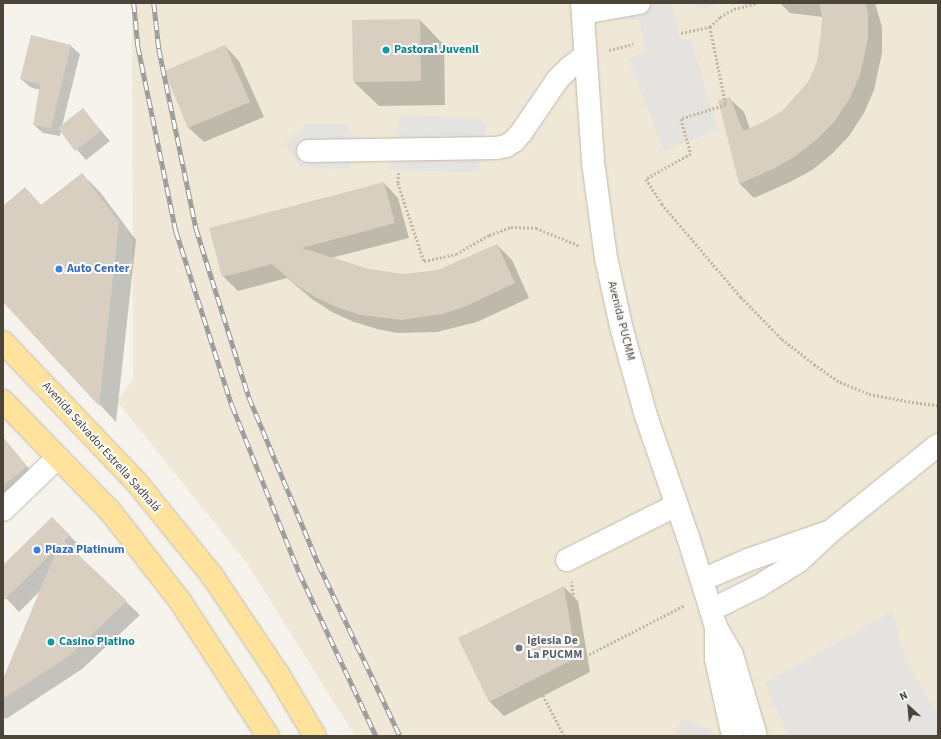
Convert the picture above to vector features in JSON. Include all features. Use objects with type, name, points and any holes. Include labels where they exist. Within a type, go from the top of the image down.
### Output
[{"type":"main road","name":"Avenida Salvador Estrella Sadhalá","points":[[3,342],[138,484],[213,577],[278,674],[315,736]]},
{"type":"main road","points":[[3,401],[110,511],[180,601],[268,736]]},
{"type":"street","points":[[582,8],[639,3]]},
{"type":"street","name":"Avenida PUCMM","points":[[582,8],[593,162],[606,258],[622,330],[646,416],[709,603],[732,654],[756,736]]},
{"type":"street","points":[[308,151],[496,148],[506,146],[514,141],[521,133],[558,79],[569,68],[585,56]]},
{"type":"street","points":[[709,603],[759,586],[799,561],[831,531],[938,445]]},
{"type":"street","points":[[3,510],[58,457]]},
{"type":"street","points":[[568,560],[677,505]]},
{"type":"street","points":[[709,603],[748,560],[831,531]]},
{"type":"street","name":"Avenida PUCMM","points":[[709,603],[716,660],[733,736]]},
{"type":"path","points":[[681,33],[710,27],[720,17],[734,9],[757,3]]},
{"type":"path","points":[[710,27],[726,105],[681,119],[691,154],[646,179],[662,204],[741,297],[782,339],[814,364],[840,382],[869,394],[938,405]]},
{"type":"path","points":[[404,149],[398,183],[424,261],[456,254],[489,235],[511,227],[536,228],[560,236],[606,258]]},
{"type":"path","points":[[564,736],[538,687],[579,665],[582,658],[568,560]]},
{"type":"path","points":[[582,658],[709,603]]},
{"type":"shaded area","points":[[132,3],[938,3],[938,736],[355,736],[246,562],[117,401],[133,380]]},
{"type":"shaded area","points":[[614,3],[671,3],[681,40],[691,40],[718,130],[664,151],[628,58],[646,52],[639,20],[617,19]]},
{"type":"shaded area","points":[[695,3],[725,3],[697,10]]},
{"type":"shaded area","points":[[401,114],[480,119],[486,126],[478,172],[390,170],[386,154],[352,155],[349,169],[300,167],[285,144],[306,124],[347,124],[349,135],[392,141]]},
{"type":"shaded area","points":[[893,611],[902,650],[916,679],[938,715],[938,736],[788,736],[765,683]]},
{"type":"shaded area","points":[[683,718],[710,729],[714,736],[674,736]]},
{"type":"building","points":[[819,3],[865,3],[868,12],[868,38],[860,75],[850,98],[834,122],[817,139],[797,155],[775,168],[739,184],[718,100],[730,97],[743,131],[764,122],[782,111],[809,81],[817,61],[823,21]]},
{"type":"building","name":"Pastoral Juvenil","points":[[420,19],[421,81],[353,82],[352,20]]},
{"type":"building","points":[[31,35],[71,45],[51,128],[33,125],[40,84],[20,79]]},
{"type":"building","points":[[225,45],[250,102],[188,128],[164,71]]},
{"type":"building","points":[[83,108],[101,131],[75,151],[58,128]]},
{"type":"building","name":"Auto Center","points":[[82,173],[119,222],[99,406],[3,302],[3,206],[25,187],[41,205]]},
{"type":"building","points":[[384,182],[395,223],[302,248],[369,269],[404,274],[438,270],[497,244],[515,283],[462,308],[442,314],[402,320],[361,315],[339,308],[317,298],[296,285],[272,264],[222,277],[209,228]]},
{"type":"building","points":[[3,437],[27,466],[3,486]]},
{"type":"building","name":"Casino Platino","points":[[52,517],[70,535],[64,541],[127,601],[69,656],[3,699],[3,679],[58,547],[3,601],[3,565]]},
{"type":"building","name":"Iglesia De La PUCMM","points":[[564,586],[576,658],[489,702],[458,638]]},
{"type":"railway","points":[[134,3],[138,46],[176,231],[232,405],[299,572],[376,736]]},
{"type":"railway","points":[[154,3],[159,49],[196,228],[249,397],[318,563],[400,736]]},
{"type":"place","name":"Pastoral Juvenil","points":[[386,50]]},
{"type":"place","name":"Auto Center","points":[[59,269]]},
{"type":"place","name":"Plaza Platinum","points":[[37,550]]},
{"type":"place","name":"Casino Platino","points":[[51,642]]},
{"type":"place","name":"Iglesia De La PUCMM","points":[[519,648]]}]
